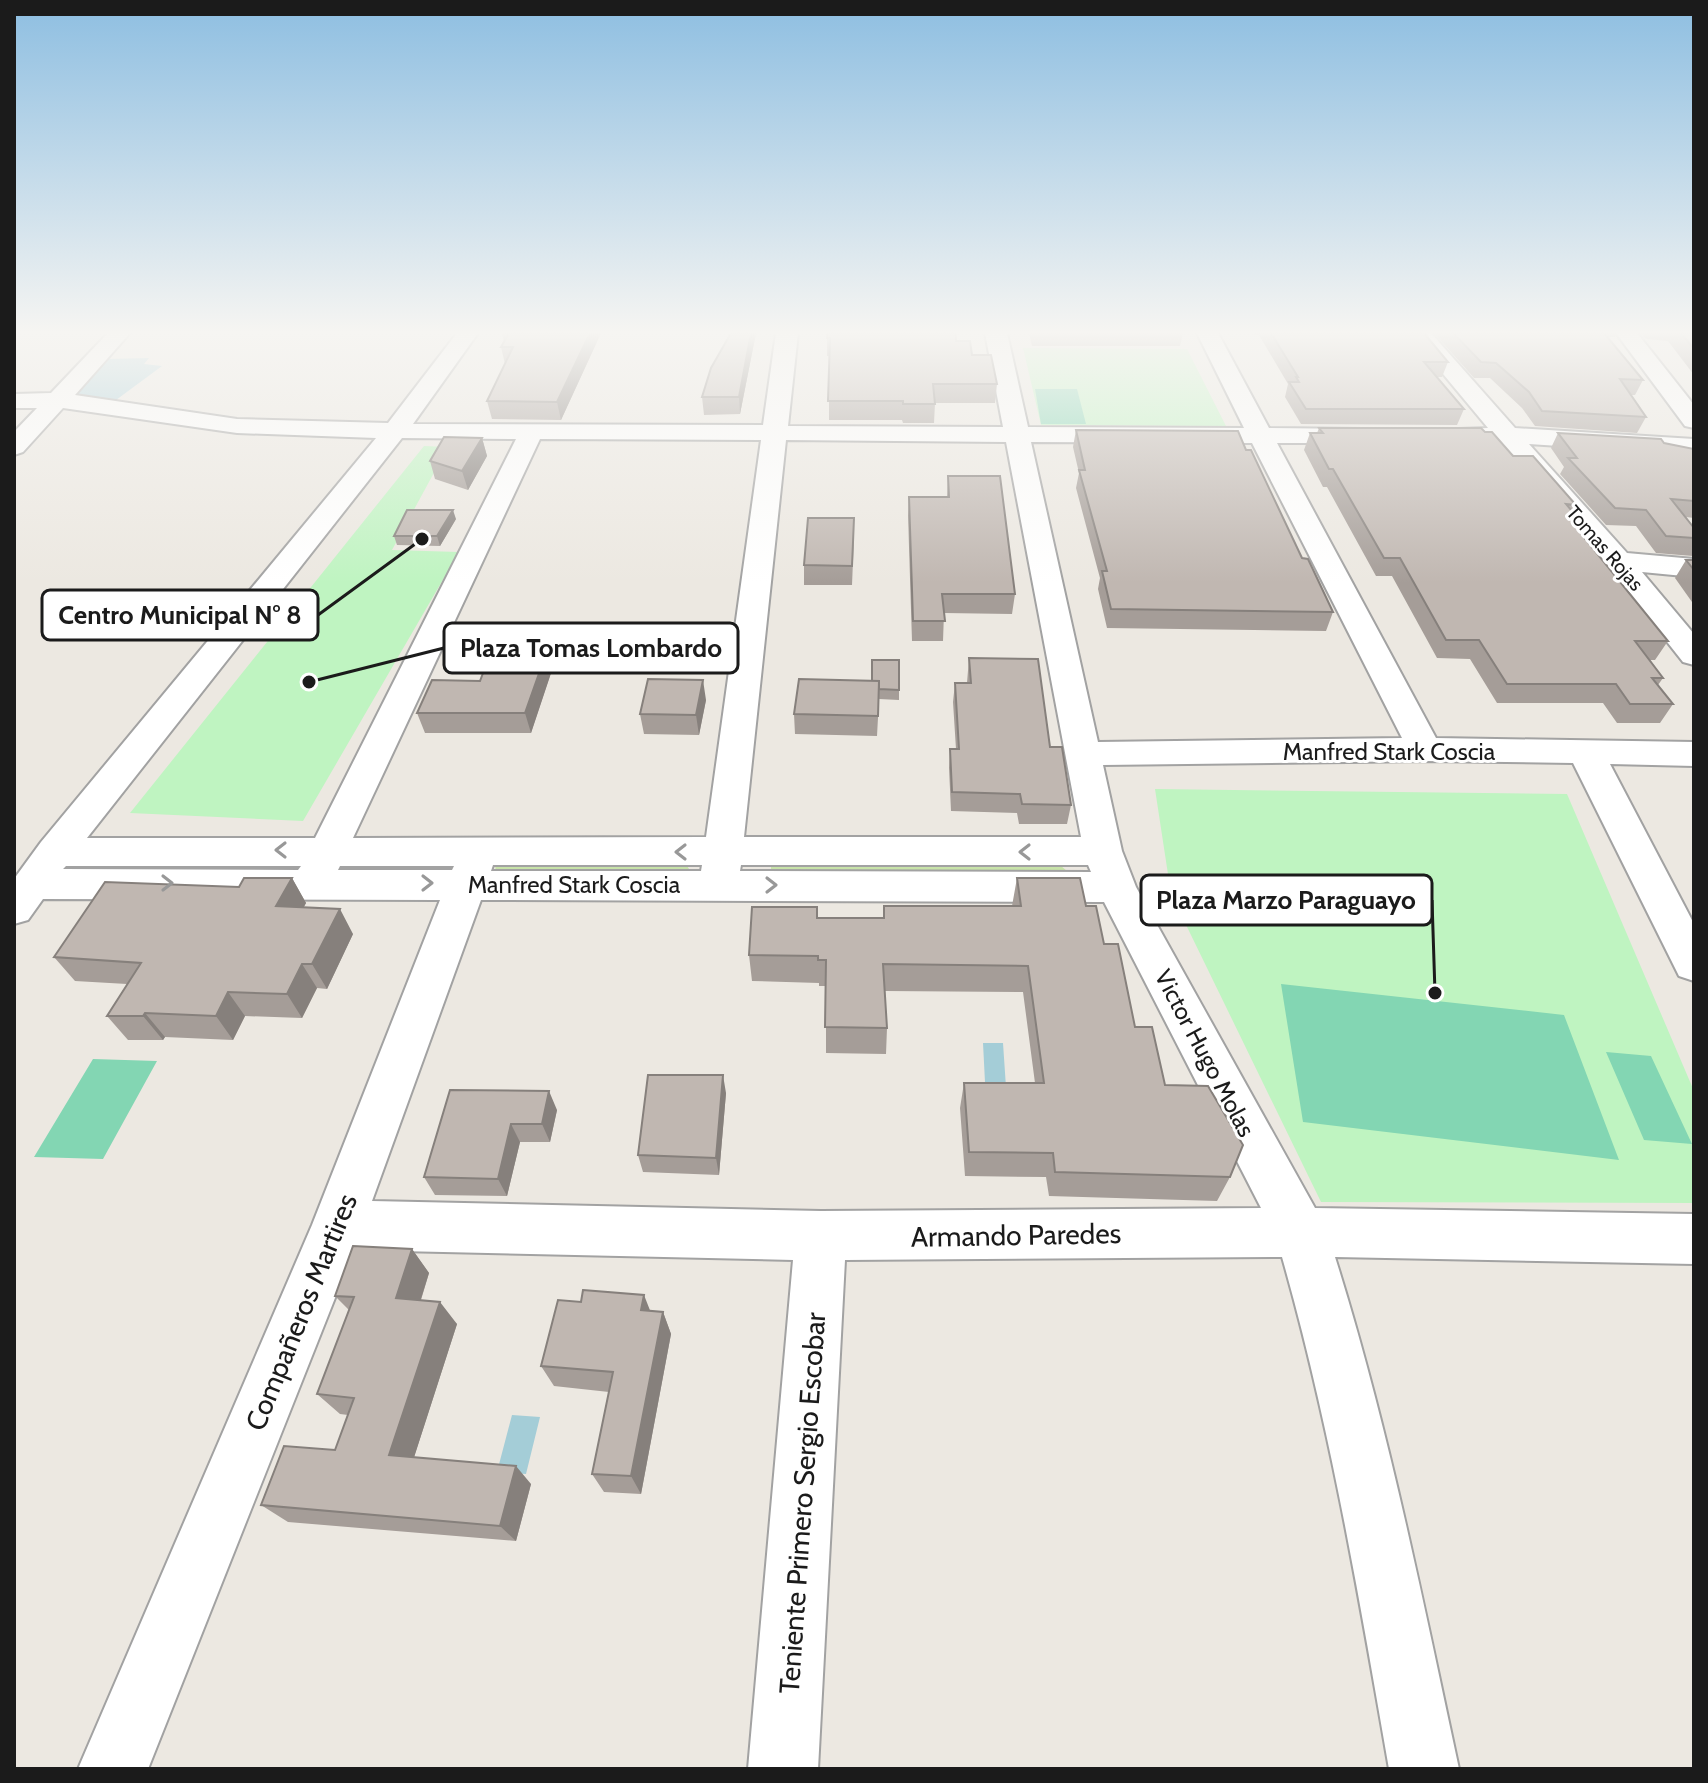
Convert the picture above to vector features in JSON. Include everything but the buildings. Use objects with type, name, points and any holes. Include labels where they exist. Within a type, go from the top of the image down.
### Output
[{"type":"street","points":[[14,447],[43,416]]},
{"type":"street","points":[[170,416],[237,426],[395,431],[1384,436]]},
{"type":"street","points":[[34,882],[406,416]]},
{"type":"street","points":[[720,869],[776,416]]},
{"type":"street","name":"Victor Hugo Molas","points":[[1014,416],[1109,869],[1301,1232],[1339,1358],[1381,1548],[1424,1769]]},
{"type":"street","points":[[1251,416],[1425,749]]},
{"type":"street","name":"Tomas Rojas","points":[[1490,416],[1618,561],[1694,655]]},
{"type":"street","points":[[320,866],[531,433]]},
{"type":"street","points":[[1414,436],[1506,435],[1694,447]]},
{"type":"street","points":[[1618,561],[1694,568]]},
{"type":"street","name":"Manfred Stark Coscia","points":[[1084,754],[1425,749],[1694,754]]},
{"type":"street","points":[[1586,753],[1694,964]]},
{"type":"street","name":"Manfred Stark Coscia","points":[[34,882],[320,866],[1109,869]]},
{"type":"street","name":"Compañeros Martires","points":[[113,1769],[338,1225],[474,867]]},
{"type":"street","name":"Armando Paredes","points":[[338,1225],[821,1236],[1301,1232],[1694,1239]]},
{"type":"street","name":"Teniente Primero Sergio Escobar","points":[[783,1769],[821,1236]]},
{"type":"green space","points":[[1039,416],[1221,416],[1226,426],[1041,425]]},
{"type":"green space","points":[[1040,416],[1084,416],[1086,424],[1041,424]]},
{"type":"green space","points":[[424,446],[448,447],[392,550],[459,552],[303,821],[130,813]]},
{"type":"green space","points":[[1155,789],[1567,794],[1694,1091],[1694,1203],[1321,1202],[1171,894]]},
{"type":"green space","points":[[498,864],[686,864],[689,869],[684,872],[497,870]]},
{"type":"green space","points":[[771,866],[1061,866],[1067,871],[1066,874],[771,872]]},
{"type":"green space","points":[[1281,984],[1564,1015],[1619,1160],[1303,1122]]},
{"type":"green space","points":[[1606,1052],[1651,1056],[1692,1144],[1644,1140]]},
{"type":"green space","points":[[93,1059],[157,1061],[103,1159],[34,1157]]},
{"type":"water","points":[[983,1043],[1003,1043],[1007,1102],[986,1102]]},
{"type":"water","points":[[512,1415],[540,1417],[526,1474],[497,1472]]},
{"type":"place","name":"Centro Municipal N° 8","points":[[422,539]]},
{"type":"place","name":"Plaza Tomas Lombardo","points":[[309,682]]},
{"type":"place","name":"Plaza Marzo Paraguayo","points":[[1435,993]]}]
